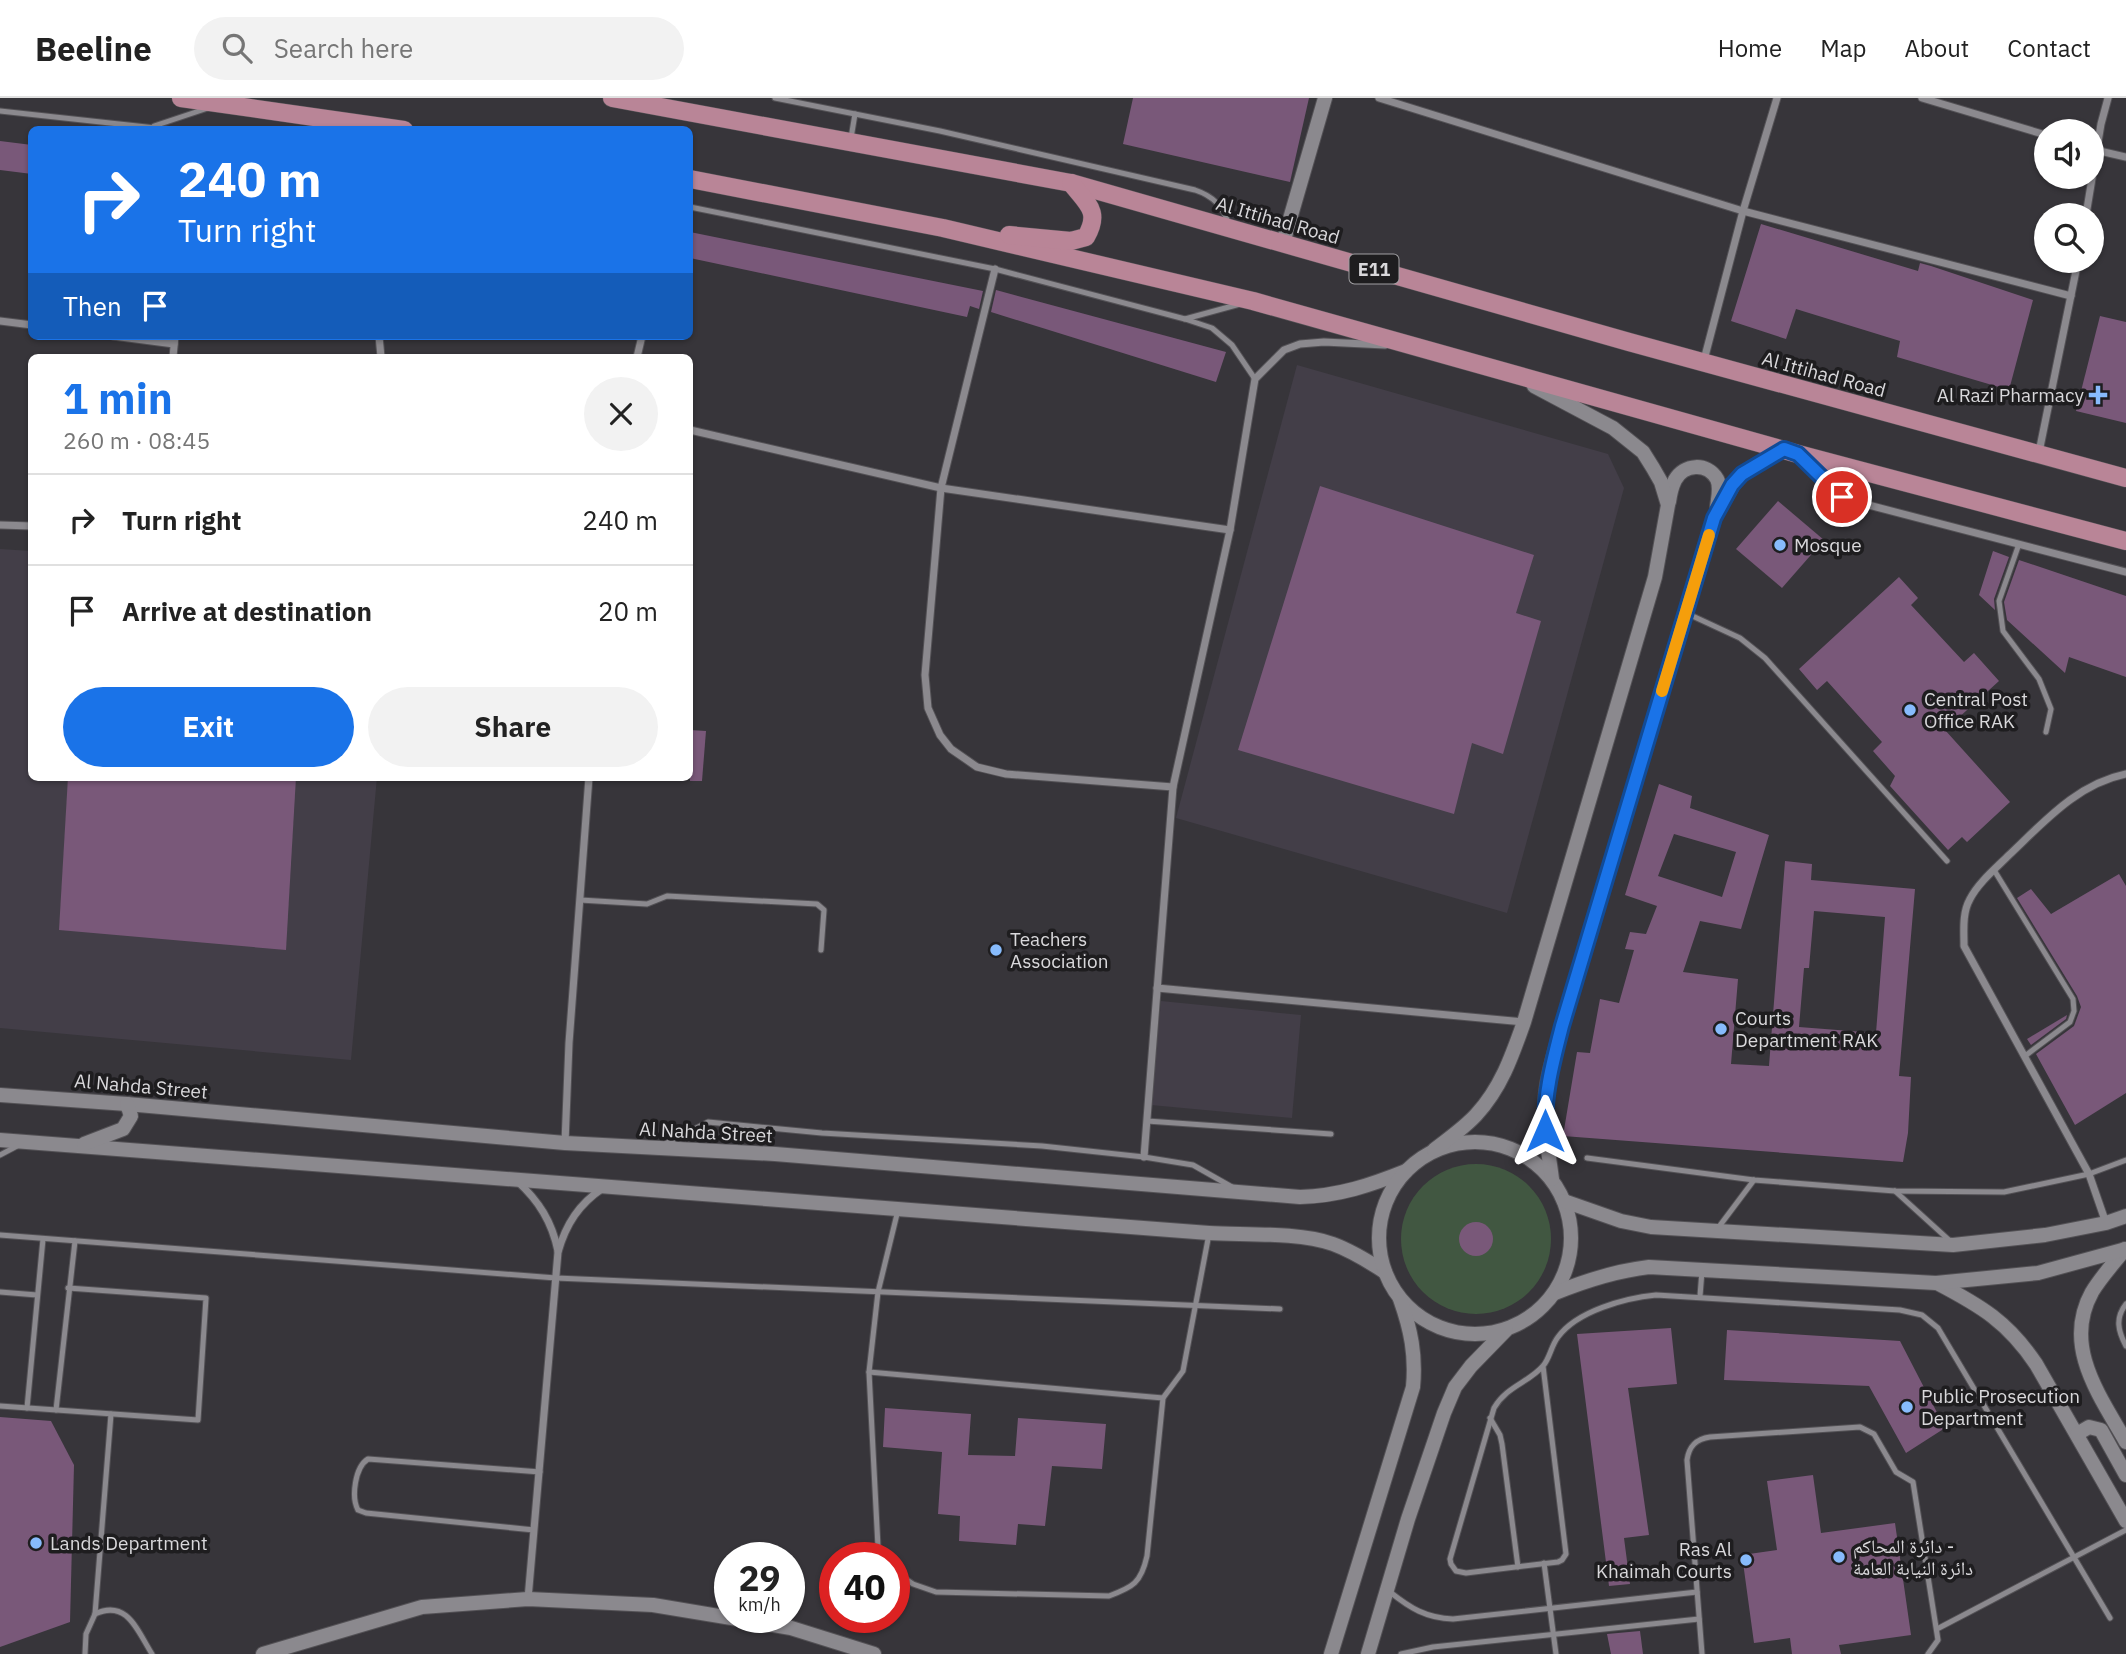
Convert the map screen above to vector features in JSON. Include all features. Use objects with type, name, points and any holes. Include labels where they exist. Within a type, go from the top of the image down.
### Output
[{"type":"main road","points":[[181,98],[378,126]]},
{"type":"main road","name":"Al Ittihad Road","points":[[612,98],[1071,183],[1703,363],[2126,478]]},
{"type":"main road","points":[[1283,243],[1325,98]]},
{"type":"main road","points":[[693,180],[943,228],[1253,300],[1791,452],[2126,541]]},
{"type":"main road","points":[[943,228],[1071,240],[1086,237],[1094,224],[1092,211],[1071,183]]},
{"type":"main road","points":[[1511,373],[1614,428],[1643,452],[1661,482],[1668,505]]},
{"type":"main road","points":[[1714,518],[1732,485],[1742,474],[1791,452]]},
{"type":"main road","points":[[1331,1654],[1413,1387],[1415,1362],[1412,1332],[1400,1298],[1385,1272],[1379,1245],[1381,1218],[1390,1193],[1406,1171],[1475,1117],[1492,1097],[1510,1061],[1524,1022],[1656,577],[1675,480],[1688,467],[1700,467],[1717,479],[1719,488],[1714,518],[1562,1026],[1548,1083],[1545,1131],[1552,1179]]},
{"type":"main road","name":"Al Nahda Street","points":[[0,1095],[565,1143],[775,1154],[1243,1194],[1325,1196],[1371,1185],[1406,1171]]},
{"type":"main road","points":[[76,1146],[123,1129],[131,1116],[127,1104]]},
{"type":"main road","points":[[0,1140],[1309,1239],[1331,1244],[1359,1256],[1385,1272]]},
{"type":"main road","points":[[1400,1298],[1422,1318],[1448,1331],[1477,1335],[1506,1330],[1533,1316],[1555,1293],[1566,1272],[1572,1248],[1571,1224],[1564,1200],[1552,1179],[1528,1157],[1498,1144],[1465,1142],[1434,1150]]},
{"type":"main road","points":[[1564,1200],[1621,1221],[1651,1227],[1954,1245],[2045,1236],[2126,1216]]},
{"type":"main road","points":[[1555,1293],[1588,1279],[1649,1267],[1936,1283],[2038,1273],[2125,1249]]},
{"type":"main road","points":[[2124,1432],[2087,1371],[2081,1350],[2081,1336],[2082,1322],[2091,1294],[2125,1249]]},
{"type":"main road","points":[[1936,1283],[1986,1310],[2009,1328],[2036,1364],[2126,1521]]},
{"type":"main road","points":[[1368,1654],[1408,1519],[1455,1387],[1506,1330]]},
{"type":"main road","points":[[2077,1434],[2089,1427],[2101,1430],[2126,1475]]},
{"type":"main road","points":[[263,1654],[283,1651],[422,1607],[528,1600],[653,1605],[791,1628],[874,1654]]},
{"type":"street","points":[[1379,98],[1743,211],[2071,296]]},
{"type":"street","points":[[1703,363],[1743,211],[1777,98]]},
{"type":"street","points":[[1922,98],[2034,131]]},
{"type":"street","points":[[2102,119],[2108,98]]},
{"type":"street","points":[[2104,152],[2126,157]]},
{"type":"street","points":[[995,269],[941,488],[926,675],[928,708],[940,735],[951,749],[977,767],[1173,787]]},
{"type":"street","points":[[2039,454],[2076,273]]},
{"type":"street","points":[[0,321],[28,325]]},
{"type":"street","points":[[1144,1157],[1173,787],[1230,530],[1255,379],[1284,350],[1300,344],[1324,342],[1421,347]]},
{"type":"street","points":[[693,431],[941,488],[1230,530]]},
{"type":"street","points":[[1791,452],[1835,491],[1853,501],[2126,572]]},
{"type":"street","points":[[0,525],[28,526]]},
{"type":"street","points":[[2106,1223],[2089,1174],[1964,946],[1963,923],[1969,899],[1994,870],[2061,805],[2103,779],[2126,774]]},
{"type":"street","points":[[565,1143],[569,1043],[589,781]]},
{"type":"street","points":[[1157,988],[1524,1022]]},
{"type":"street","points":[[516,1180],[540,1204],[555,1235],[558,1252]]},
{"type":"street","points":[[528,1600],[558,1252],[566,1228],[579,1208],[605,1186]]},
{"type":"lane","points":[[775,98],[1025,150],[1195,190],[1208,194],[1218,203],[1230,228]]},
{"type":"lane","points":[[154,126],[223,102]]},
{"type":"lane","points":[[0,111],[142,126]]},
{"type":"lane","points":[[850,141],[855,114]]},
{"type":"lane","points":[[693,207],[995,269],[1185,319],[1212,328],[1233,345],[1255,379]]},
{"type":"lane","points":[[1185,319],[1253,300]]},
{"type":"lane","points":[[2019,544],[1999,601],[2000,611],[2003,631],[2039,679],[2052,709],[2046,732]]},
{"type":"lane","points":[[1686,612],[1740,638],[1765,657],[1947,861]]},
{"type":"lane","points":[[1994,870],[2073,999],[2074,1011],[2070,1022],[2025,1056]]},
{"type":"lane","points":[[580,900],[647,904],[667,896],[817,904],[824,910],[821,950]]},
{"type":"lane","points":[[1147,1121],[1331,1134]]},
{"type":"lane","points":[[655,1149],[708,1122],[822,1133],[1042,1146],[1193,1165],[1243,1194]]},
{"type":"lane","points":[[0,1155],[25,1142]]},
{"type":"lane","points":[[1587,1158],[1754,1180],[1895,1191],[2004,1192],[2089,1174],[2126,1160]]},
{"type":"lane","points":[[1716,1232],[1754,1180]]},
{"type":"lane","points":[[1895,1191],[1954,1245]]},
{"type":"lane","points":[[878,1542],[869,1372],[878,1293],[898,1210]]},
{"type":"lane","points":[[910,1582],[936,1592],[1109,1596],[1130,1588],[1143,1575],[1163,1398],[1183,1371],[1209,1233]]},
{"type":"lane","points":[[0,1235],[556,1278],[1280,1309]]},
{"type":"lane","points":[[27,1408],[43,1239]]},
{"type":"lane","points":[[55,1410],[75,1241]]},
{"type":"lane","points":[[1700,1296],[1702,1270]]},
{"type":"lane","points":[[0,1406],[198,1420],[206,1298],[68,1288]]},
{"type":"lane","points":[[0,1292],[37,1296]]},
{"type":"lane","points":[[1543,1367],[1566,1550],[1562,1560],[1461,1573],[1451,1564],[1450,1559],[1490,1418],[1503,1394],[1543,1367],[1559,1336],[1573,1323],[1595,1311],[1638,1297],[1674,1294],[1900,1310],[1922,1315],[1931,1321],[1944,1336],[2110,1618]]},
{"type":"lane","points":[[2126,1304],[2118,1321],[2126,1346]]},
{"type":"lane","points":[[869,1372],[1163,1398]]},
{"type":"lane","points":[[85,1654],[86,1634],[94,1614],[111,1414]]},
{"type":"lane","points":[[1490,1418],[1502,1444],[1518,1567]]},
{"type":"lane","points":[[1702,1654],[1687,1460],[1691,1447],[1703,1438],[1710,1437],[1865,1428],[1874,1433],[1896,1472],[1913,1482],[1937,1629],[1938,1642],[1928,1654]]},
{"type":"lane","points":[[534,1530],[366,1513],[358,1510],[355,1503],[358,1469],[368,1458],[540,1472]]},
{"type":"lane","points":[[1937,1629],[2126,1530]]},
{"type":"lane","points":[[1545,1563],[1556,1654]]},
{"type":"lane","points":[[1387,1590],[1418,1612],[1441,1618],[1697,1592]]},
{"type":"lane","points":[[94,1614],[107,1608],[120,1611],[132,1622],[152,1654]]},
{"type":"lane","points":[[1401,1654],[1433,1647],[1699,1619]]},
{"type":"shaded area","points":[[1297,365],[1608,454],[1624,488],[1507,913],[1176,818]]},
{"type":"shaded area","points":[[0,549],[28,551],[28,781],[377,781],[351,1060],[0,1028]]},
{"type":"shaded area","points":[[1161,1001],[1301,1015],[1292,1118],[1151,1105]]},
{"type":"green space","points":[[1476,1164],[1505,1170],[1529,1186],[1545,1210],[1551,1239],[1545,1268],[1529,1292],[1505,1308],[1476,1314],[1447,1308],[1423,1292],[1407,1268],[1401,1239],[1407,1210],[1423,1186],[1447,1170]]},
{"type":"building","points":[[1133,98],[1309,98],[1290,182],[1123,144]]},
{"type":"building","points":[[0,141],[28,144],[28,174],[0,170]]},
{"type":"building","points":[[1761,224],[1918,271],[1920,263],[1931,266],[2033,300],[2009,390],[1897,357],[1900,341],[1796,309],[1786,339],[1731,321]]},
{"type":"building","points":[[693,233],[983,291],[979,309],[970,306],[967,317],[693,259]]},
{"type":"building","points":[[996,290],[1226,352],[1216,382],[991,312]]},
{"type":"building","points":[[2100,316],[2126,322],[2126,423],[2076,411]]},
{"type":"building","points":[[1320,486],[1534,555],[1516,613],[1541,621],[1503,754],[1472,743],[1454,814],[1238,750]]},
{"type":"building","name":"Mosque","points":[[1778,501],[1824,540],[1782,588],[1736,549]]},
{"type":"building","points":[[1993,551],[2009,557],[1994,599],[1995,610],[1979,595]]},
{"type":"building","points":[[2019,560],[2126,596],[2126,677],[2069,657],[2065,673],[2007,620],[2004,602]]},
{"type":"building","name":"Central Post Office RAK","points":[[1899,577],[1918,598],[1911,605],[1964,662],[1974,653],[1999,681],[1945,730],[2010,802],[1967,842],[1962,837],[1948,850],[1890,786],[1895,776],[1873,751],[1882,742],[1827,681],[1817,690],[1799,669]]},
{"type":"building","points":[[693,730],[706,731],[702,781],[693,781]]},
{"type":"building","points":[[68,781],[296,781],[286,950],[59,930]]},
{"type":"building","points":[[1659,784],[1692,796],[1690,808],[1769,835],[1741,929],[1700,921],[1683,972],[1738,979],[1731,1064],[1769,1066],[1785,861],[1812,864],[1811,880],[1915,889],[1899,1076],[1911,1077],[1908,1133],[1903,1162],[1563,1136],[1577,1052],[1590,1053],[1600,999],[1619,1003],[1634,950],[1625,949],[1630,932],[1646,934],[1657,906],[1625,895]],"holes":[[[1674,834],[1736,852],[1722,897],[1658,876]],[[1814,911],[1885,917],[1876,1033],[1799,1027],[1804,968],[1809,968]]]},
{"type":"building","points":[[2119,874],[2126,886],[2126,1093],[2075,1125],[2036,1054],[2074,1026],[2081,1007],[2077,996],[2017,898],[2031,889],[2051,914]]},
{"type":"building","points":[[2067,1015],[2066,1019],[2031,1045],[2027,1039]]},
{"type":"building","points":[[1476,1222],[1488,1227],[1493,1239],[1488,1251],[1476,1256],[1464,1251],[1459,1239],[1464,1227]]},
{"type":"building","points":[[1671,1328],[1677,1384],[1628,1388],[1649,1535],[1624,1538],[1630,1584],[1609,1586],[1577,1334]]},
{"type":"building","name":"Public Prosecution Department","points":[[1727,1330],[1900,1341],[1945,1428],[1906,1453],[1869,1386],[1724,1380]]},
{"type":"building","points":[[885,1408],[971,1414],[968,1455],[1015,1456],[1018,1418],[1106,1424],[1102,1469],[1052,1466],[1045,1526],[1018,1524],[1016,1545],[959,1541],[960,1516],[938,1514],[942,1452],[883,1447]]},
{"type":"building","name":"Lands Department","points":[[0,1417],[51,1421],[74,1465],[70,1622],[0,1647]]},
{"type":"building","name":"دائرة المحاكم - دائرة النيابة العامة","points":[[1813,1475],[1821,1533],[1895,1523],[1911,1635],[1839,1645],[1841,1654],[1792,1654],[1790,1638],[1754,1643],[1742,1555],[1777,1550],[1767,1481]]},
{"type":"building","points":[[1640,1631],[1643,1654],[1611,1654],[1607,1634]]},
{"type":"slow traffic","points":[[1662,691],[1709,535]]},
{"type":"place","name":"Al Razi Pharmacy","points":[[2098,395]]},
{"type":"place","name":"Mosque","points":[[1780,545]]},
{"type":"place","name":"Central Post Office RAK","points":[[1910,710]]},
{"type":"place","name":"Teachers Association","points":[[996,950]]},
{"type":"place","name":"Courts Department RAK","points":[[1721,1029]]},
{"type":"place","name":"Public Prosecution Department","points":[[1907,1407]]},
{"type":"place","name":"Lands Department","points":[[36,1543]]},
{"type":"place","name":"دائرة المحاكم - دائرة النيابة العامة","points":[[1839,1557]]},
{"type":"place","name":"Ras Al Khaimah Courts","points":[[1746,1560]]},
{"type":"route","points":[[1545,1131],[1548,1083],[1562,1026],[1714,518],[1732,485],[1742,474],[1784,449],[1798,454],[1842,497]]}]
